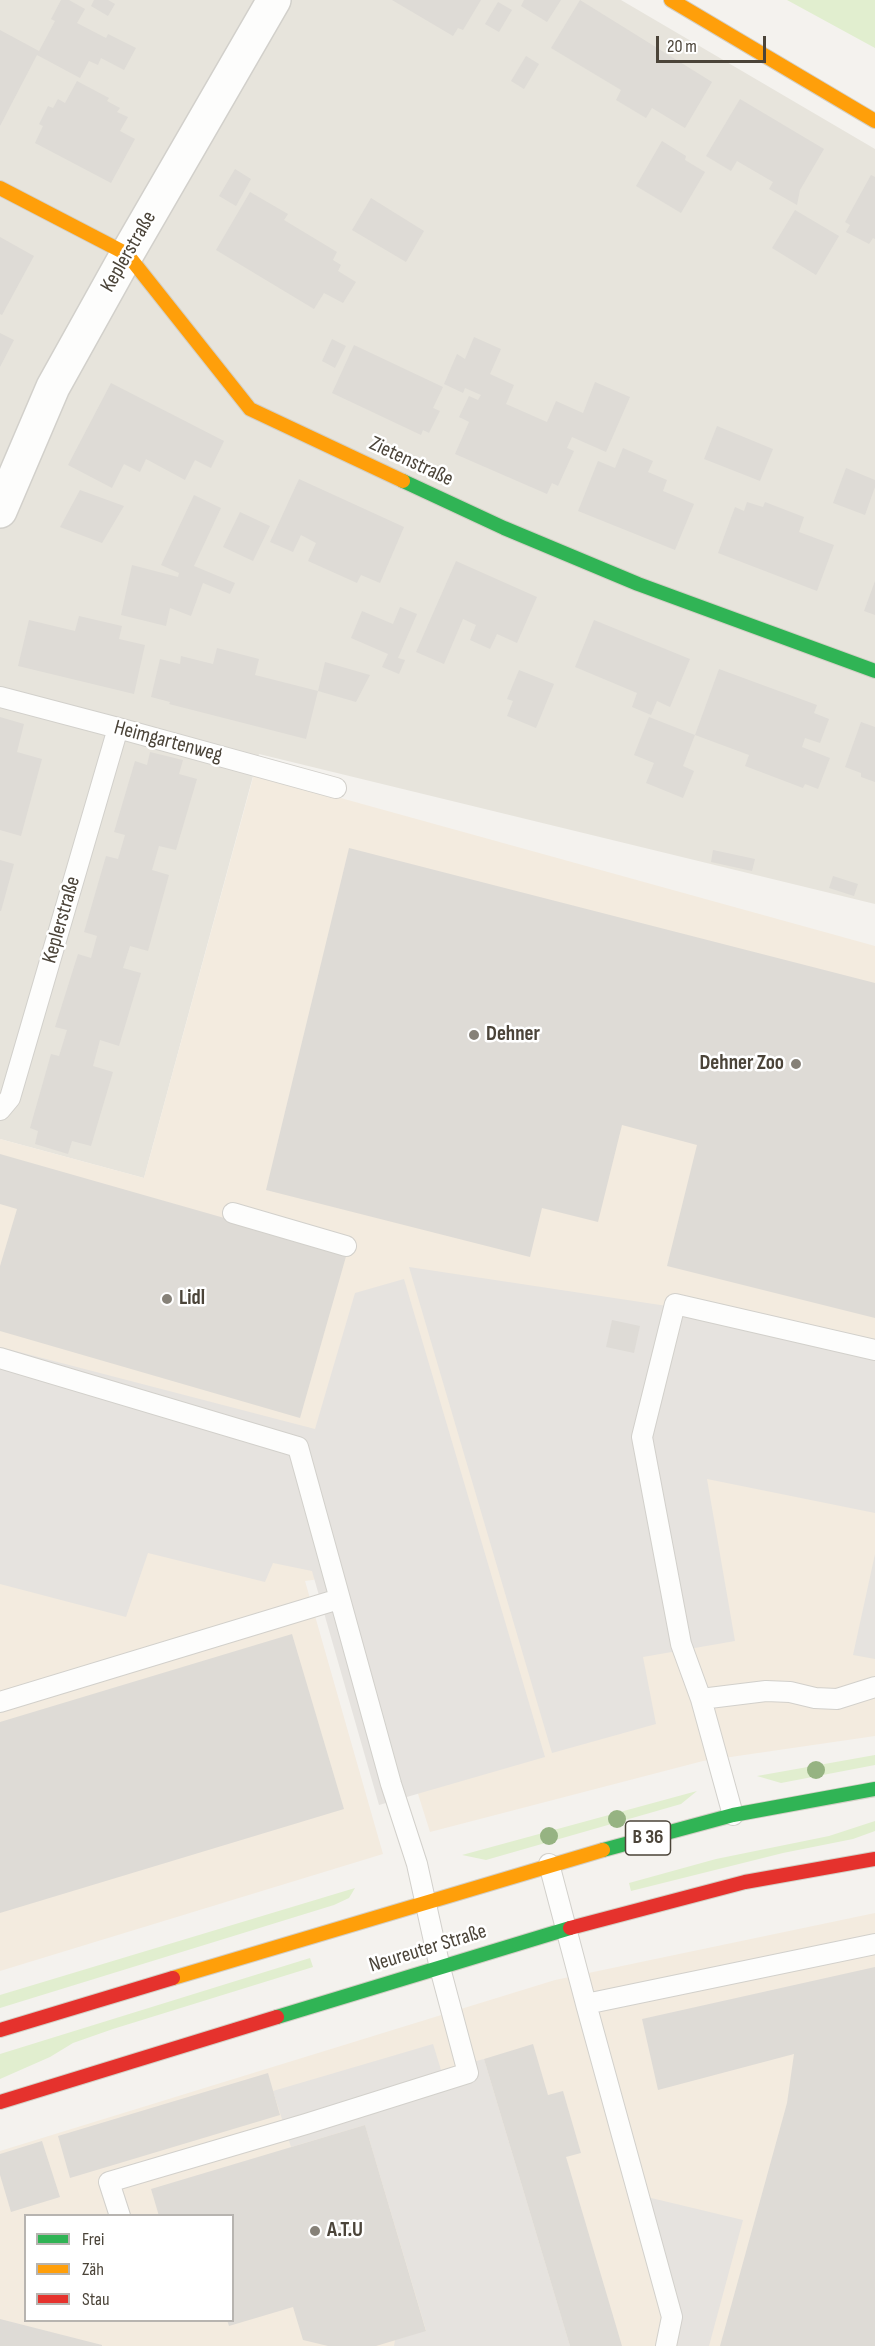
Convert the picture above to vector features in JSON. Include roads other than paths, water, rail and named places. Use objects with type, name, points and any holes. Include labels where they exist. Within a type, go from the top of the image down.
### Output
[{"type":"main road","points":[[671,0],[875,121]]},
{"type":"main road","name":"Zietenstraße","points":[[0,188],[127,254],[250,410],[514,533],[638,584],[875,671]]},
{"type":"main road","name":"B 36","points":[[0,2031],[549,1864],[733,1815],[875,1790]]},
{"type":"main road","name":"Neureuter Straße","points":[[0,2102],[565,1929],[745,1882],[875,1859]]},
{"type":"street","name":"Keplerstraße","points":[[0,511],[53,387],[274,0]]},
{"type":"lane","name":"Heimgartenweg","points":[[0,697],[336,788]]},
{"type":"lane","name":"Keplerstraße","points":[[0,1110],[10,1098],[118,728]]},
{"type":"lane","points":[[233,1213],[346,1246]]},
{"type":"lane","points":[[733,1815],[701,1699],[681,1644],[642,1437],[675,1304],[875,1350]]},
{"type":"lane","points":[[0,1358],[298,1447],[391,1784],[417,1864],[440,1968],[468,2073],[109,2182],[119,2214]]},
{"type":"lane","points":[[0,1701],[339,1599]]},
{"type":"lane","points":[[701,1699],[766,1691],[837,1699],[875,1687]]},
{"type":"lane","points":[[549,1864],[672,2317],[666,2346]]},
{"type":"lane","points":[[586,2004],[875,1944]]},
{"type":"place","name":"Dehner","points":[[474,1035]]},
{"type":"place","name":"Dehner Zoo","points":[[796,1064]]},
{"type":"place","name":"Lidl","points":[[167,1299]]},
{"type":"place","name":"A.T.U","points":[[315,2231]]}]
